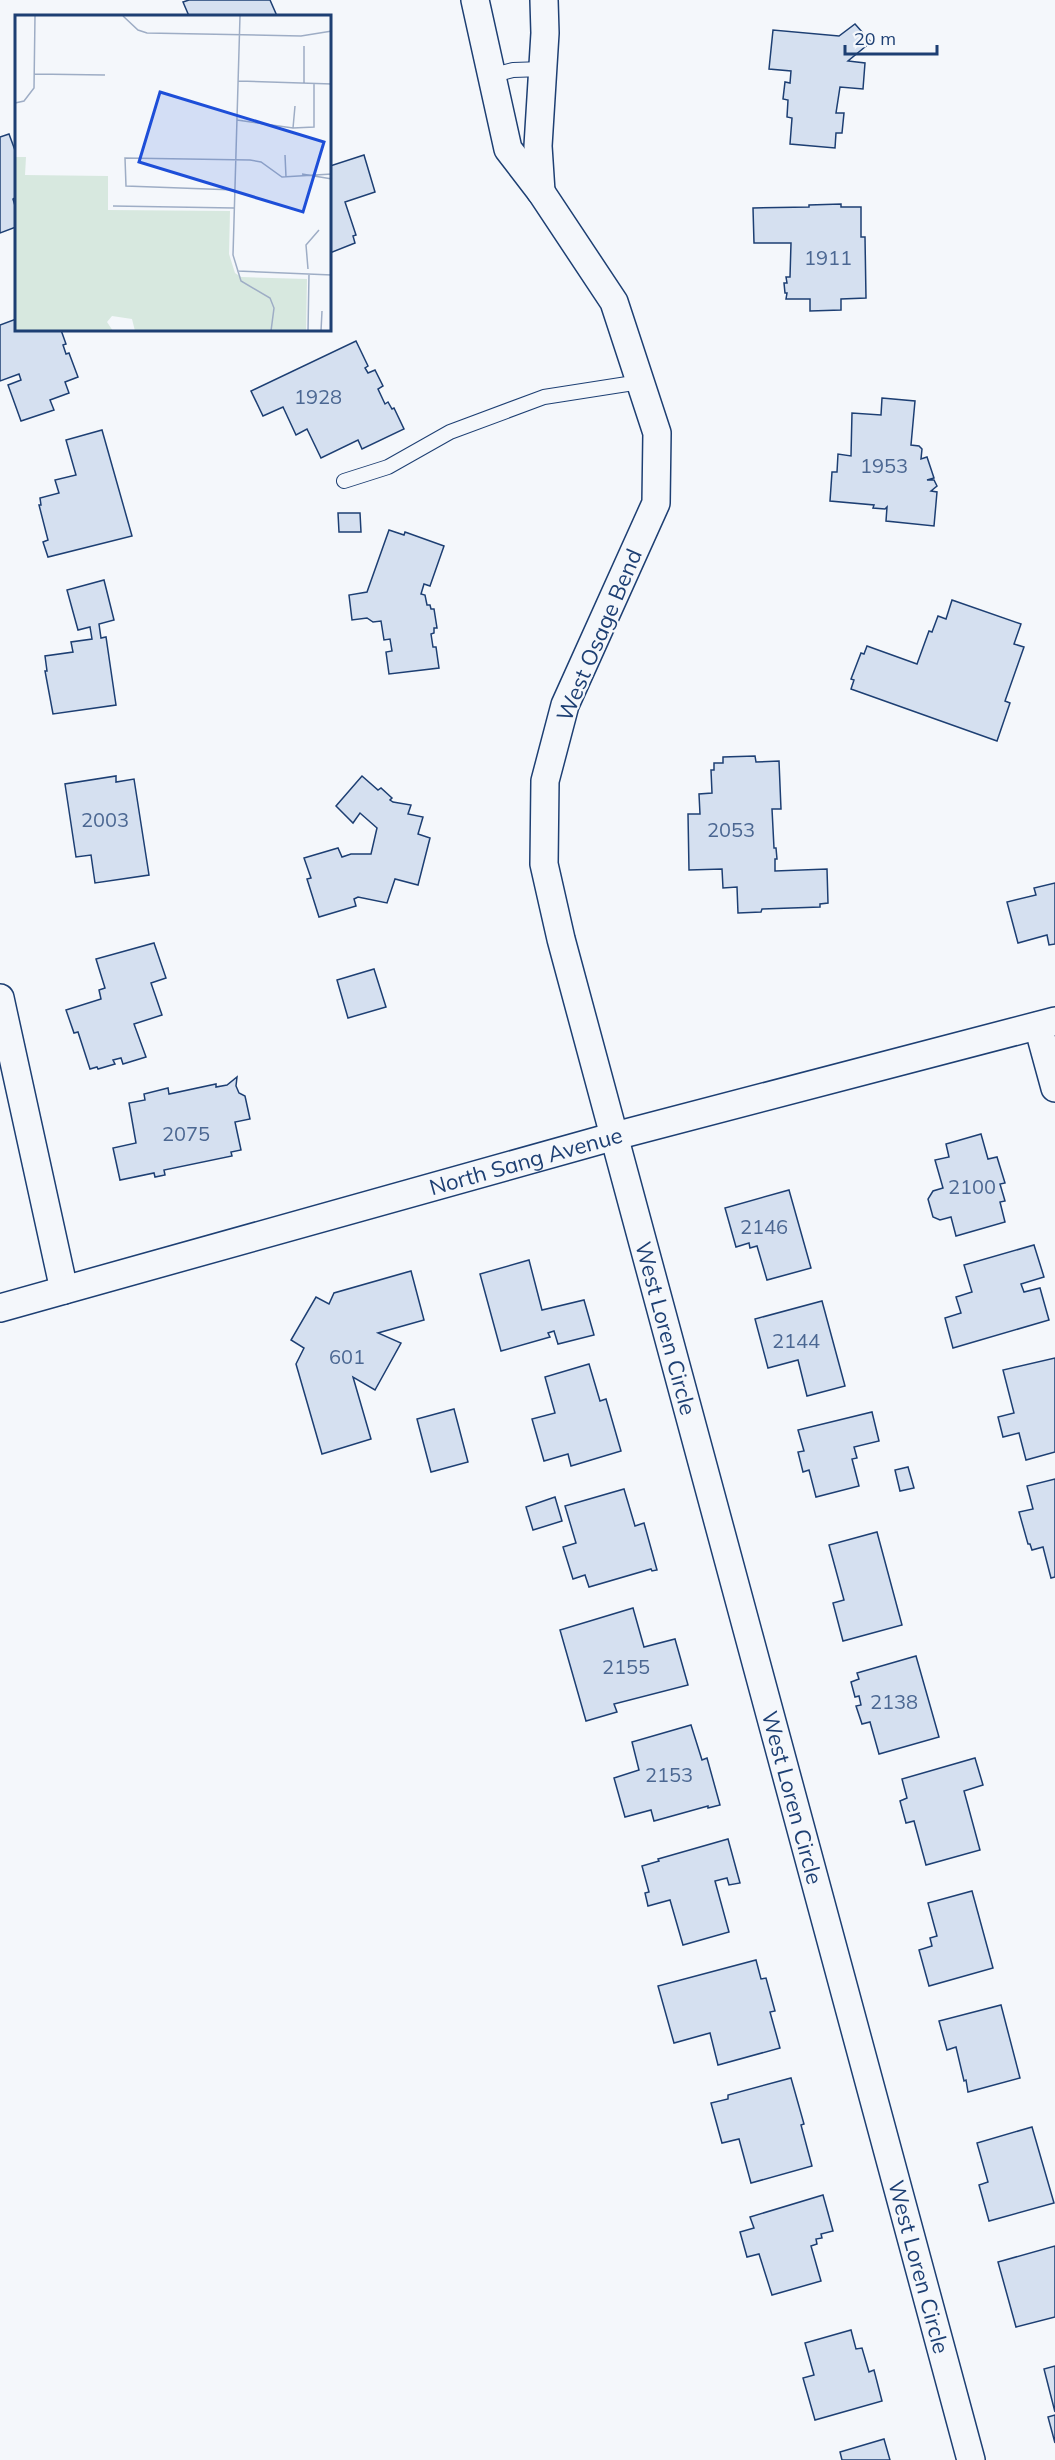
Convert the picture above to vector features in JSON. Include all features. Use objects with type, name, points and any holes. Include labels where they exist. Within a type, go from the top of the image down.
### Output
[{"type":"street","name":"West Osage Bend","points":[[475,0],[508,149],[541,192],[614,302],[657,433],[657,503],[565,705],[545,781],[544,864],[561,939],[615,1136]]},
{"type":"street","name":"West Osage Bend","points":[[541,192],[538,146],[543,69],[544,0]]},
{"type":"street","points":[[0,998],[64,1290]]},
{"type":"street","name":"North Sang Avenue","points":[[0,1308],[615,1136],[1047,1024]]},
{"type":"street","points":[[1047,1024],[1055,1088]]},
{"type":"street","name":"West Loren Circle","points":[[615,1136],[971,2460]]},
{"type":"lane","points":[[490,76],[513,70],[543,69]]},
{"type":"lane","points":[[344,481],[388,467],[450,432],[544,397],[640,382]]},
{"type":"building","points":[[189,0],[270,0],[277,15],[189,15],[183,2]]},
{"type":"building","points":[[855,24],[871,42],[848,61],[865,63],[863,89],[840,87],[836,113],[844,113],[842,133],[836,133],[835,148],[790,144],[792,118],[787,117],[788,100],[783,99],[785,82],[790,83],[791,71],[769,69],[773,30],[839,36]]},
{"type":"building","points":[[9,134],[15,150],[15,198],[13,199],[15,227],[0,233],[0,137]]},
{"type":"building","points":[[364,155],[375,192],[345,202],[356,235],[353,236],[355,243],[332,252],[332,165]]},
{"type":"building","points":[[841,204],[841,207],[861,207],[861,237],[865,237],[866,298],[841,299],[841,310],[810,311],[810,299],[786,299],[784,283],[787,283],[786,277],[790,277],[791,243],[754,243],[753,208]]},
{"type":"building","points":[[15,319],[15,332],[62,332],[66,344],[63,345],[66,354],[69,353],[78,377],[65,382],[69,393],[50,400],[54,410],[21,421],[8,385],[21,380],[19,374],[0,381],[0,325]]},
{"type":"building","points":[[356,341],[368,366],[365,368],[368,373],[375,370],[383,386],[378,389],[385,404],[388,402],[392,409],[394,408],[404,429],[362,449],[358,440],[321,458],[307,429],[296,435],[283,407],[263,416],[251,391]]},
{"type":"building","points":[[882,398],[915,401],[911,445],[922,449],[921,459],[927,457],[934,478],[927,480],[934,480],[937,486],[931,491],[937,492],[934,526],[886,521],[887,507],[885,509],[873,508],[874,505],[830,501],[832,472],[837,472],[838,454],[851,456],[852,413],[881,415]]},
{"type":"building","points":[[102,430],[132,536],[48,557],[43,542],[48,540],[39,505],[41,505],[40,498],[59,493],[55,480],[76,475],[66,440]]},
{"type":"building","points":[[338,513],[360,513],[361,532],[339,532]]},
{"type":"building","points":[[389,530],[404,535],[405,532],[444,546],[430,586],[424,584],[421,594],[425,595],[427,605],[434,609],[437,628],[434,628],[434,633],[431,634],[433,647],[436,647],[439,668],[389,674],[386,652],[392,651],[390,639],[384,640],[381,621],[373,622],[367,618],[352,620],[349,595],[367,592]]},
{"type":"building","points":[[104,580],[114,620],[99,624],[101,638],[106,637],[116,705],[53,714],[45,671],[47,671],[45,656],[73,652],[71,642],[92,639],[90,627],[78,630],[67,590]]},
{"type":"building","points":[[952,600],[1021,624],[1014,644],[1024,647],[1005,701],[1010,703],[997,741],[851,689],[854,680],[851,679],[861,653],[864,654],[867,646],[917,664],[929,631],[932,632],[938,616],[946,619]]},
{"type":"building","points":[[755,756],[756,762],[779,761],[781,809],[772,809],[774,848],[776,848],[777,859],[775,859],[775,871],[827,869],[828,903],[820,904],[820,907],[762,909],[761,912],[738,913],[737,887],[723,888],[722,869],[689,870],[688,814],[700,814],[699,794],[712,793],[711,770],[714,770],[714,763],[723,763],[723,757]]},
{"type":"building","points":[[116,776],[116,782],[134,779],[149,875],[95,883],[91,855],[76,857],[65,784]]},
{"type":"building","points":[[362,776],[378,790],[381,788],[392,798],[390,800],[393,802],[411,805],[408,814],[423,817],[418,834],[430,838],[418,885],[395,879],[387,903],[358,897],[354,899],[356,906],[319,917],[307,879],[311,878],[304,858],[338,848],[342,857],[351,854],[371,854],[377,828],[360,813],[353,823],[336,806]]},
{"type":"building","points":[[1055,883],[1055,944],[1049,945],[1047,935],[1018,943],[1007,902],[1036,895],[1034,888]]},
{"type":"building","points":[[154,943],[166,978],[151,983],[162,1015],[134,1024],[146,1057],[123,1064],[121,1058],[113,1060],[115,1064],[90,1069],[78,1032],[74,1033],[66,1010],[101,999],[99,990],[105,988],[96,959]]},
{"type":"building","points":[[374,969],[386,1007],[348,1018],[337,980]]},
{"type":"building","points":[[237,1077],[236,1086],[239,1093],[245,1096],[250,1119],[235,1122],[241,1150],[231,1152],[232,1156],[164,1170],[165,1175],[155,1177],[154,1173],[120,1180],[113,1148],[136,1143],[129,1103],[145,1100],[144,1094],[168,1088],[169,1094],[216,1084],[216,1087],[227,1085]]},
{"type":"building","points":[[981,1134],[988,1159],[997,1157],[1005,1183],[1000,1184],[1005,1201],[1000,1202],[1005,1222],[956,1236],[951,1217],[940,1220],[933,1217],[928,1199],[933,1191],[943,1188],[935,1160],[949,1157],[946,1144]]},
{"type":"building","points":[[789,1190],[811,1268],[767,1280],[757,1246],[750,1248],[749,1243],[736,1247],[725,1208]]},
{"type":"building","points":[[1034,1245],[1044,1277],[1021,1284],[1024,1292],[1040,1288],[1049,1320],[953,1348],[945,1318],[961,1313],[956,1297],[972,1292],[964,1265]]},
{"type":"building","points":[[529,1260],[542,1310],[584,1300],[594,1335],[558,1344],[554,1331],[548,1333],[550,1337],[501,1351],[480,1274]]},
{"type":"building","points":[[411,1271],[424,1320],[378,1333],[401,1343],[375,1390],[353,1377],[371,1439],[322,1454],[296,1364],[304,1348],[291,1340],[316,1297],[329,1304],[334,1293]]},
{"type":"building","points":[[822,1301],[845,1386],[807,1396],[798,1360],[768,1368],[755,1319]]},
{"type":"building","points":[[1055,1358],[1055,1452],[1026,1460],[1019,1433],[1003,1437],[998,1417],[1014,1413],[1003,1370]]},
{"type":"building","points":[[589,1364],[600,1401],[606,1399],[621,1451],[571,1466],[568,1454],[544,1461],[532,1419],[555,1413],[545,1377]]},
{"type":"building","points":[[454,1409],[468,1462],[431,1472],[417,1419]]},
{"type":"building","points":[[872,1412],[879,1441],[854,1447],[857,1458],[852,1459],[859,1486],[816,1497],[809,1470],[803,1472],[798,1452],[804,1451],[798,1430]]},
{"type":"building","points":[[908,1467],[914,1488],[900,1491],[895,1470]]},
{"type":"building","points":[[1055,1479],[1055,1577],[1051,1578],[1043,1547],[1032,1550],[1028,1544],[1019,1512],[1033,1509],[1027,1486]]},
{"type":"building","points":[[624,1489],[635,1526],[644,1523],[657,1570],[652,1571],[651,1569],[589,1587],[585,1575],[573,1579],[563,1547],[576,1543],[565,1506]]},
{"type":"building","points":[[555,1497],[562,1521],[533,1530],[526,1507]]},
{"type":"building","points":[[877,1532],[902,1625],[843,1641],[833,1603],[844,1600],[829,1545]]},
{"type":"building","points":[[633,1608],[644,1647],[675,1639],[688,1685],[614,1704],[617,1712],[586,1721],[560,1630]]},
{"type":"building","points":[[916,1656],[939,1737],[879,1754],[870,1722],[862,1724],[856,1706],[861,1705],[859,1696],[855,1697],[851,1682],[859,1679],[857,1673]]},
{"type":"building","points":[[691,1725],[702,1760],[707,1758],[720,1805],[708,1808],[708,1806],[654,1821],[651,1810],[625,1817],[614,1778],[639,1770],[632,1742]]},
{"type":"building","points":[[975,1758],[983,1785],[964,1791],[980,1850],[926,1865],[914,1821],[906,1823],[900,1801],[907,1798],[902,1779]]},
{"type":"building","points":[[728,1839],[740,1883],[729,1885],[727,1878],[715,1881],[729,1932],[683,1945],[670,1900],[648,1906],[645,1893],[649,1892],[642,1866],[659,1861],[658,1859]]},
{"type":"building","points":[[972,1891],[993,1968],[929,1986],[919,1950],[932,1946],[930,1938],[937,1936],[928,1903]]},
{"type":"building","points":[[756,1960],[761,1979],[766,1978],[775,2011],[770,2012],[780,2048],[718,2065],[710,2033],[674,2043],[658,1986]]},
{"type":"building","points":[[1001,2005],[1020,2078],[968,2092],[956,2047],[947,2050],[939,2021]]},
{"type":"building","points":[[791,2078],[804,2124],[801,2125],[812,2166],[751,2183],[739,2139],[722,2143],[711,2103],[728,2099],[728,2095]]},
{"type":"building","points":[[1032,2127],[1054,2203],[989,2221],[979,2185],[988,2182],[977,2143]]},
{"type":"building","points":[[823,2195],[833,2231],[821,2234],[822,2238],[816,2239],[817,2244],[811,2246],[821,2281],[772,2295],[759,2254],[747,2257],[740,2232],[754,2228],[750,2217]]},
{"type":"building","points":[[1055,2246],[1055,2317],[1016,2327],[998,2262]]},
{"type":"building","points":[[851,2330],[856,2349],[862,2348],[869,2372],[874,2370],[882,2401],[815,2420],[803,2378],[814,2375],[805,2343]]},
{"type":"building","points":[[1055,2366],[1055,2412],[1044,2369]]},
{"type":"building","points":[[1055,2415],[1055,2443],[1048,2417]]},
{"type":"building","points":[[884,2439],[890,2460],[842,2460],[840,2452]]}]
